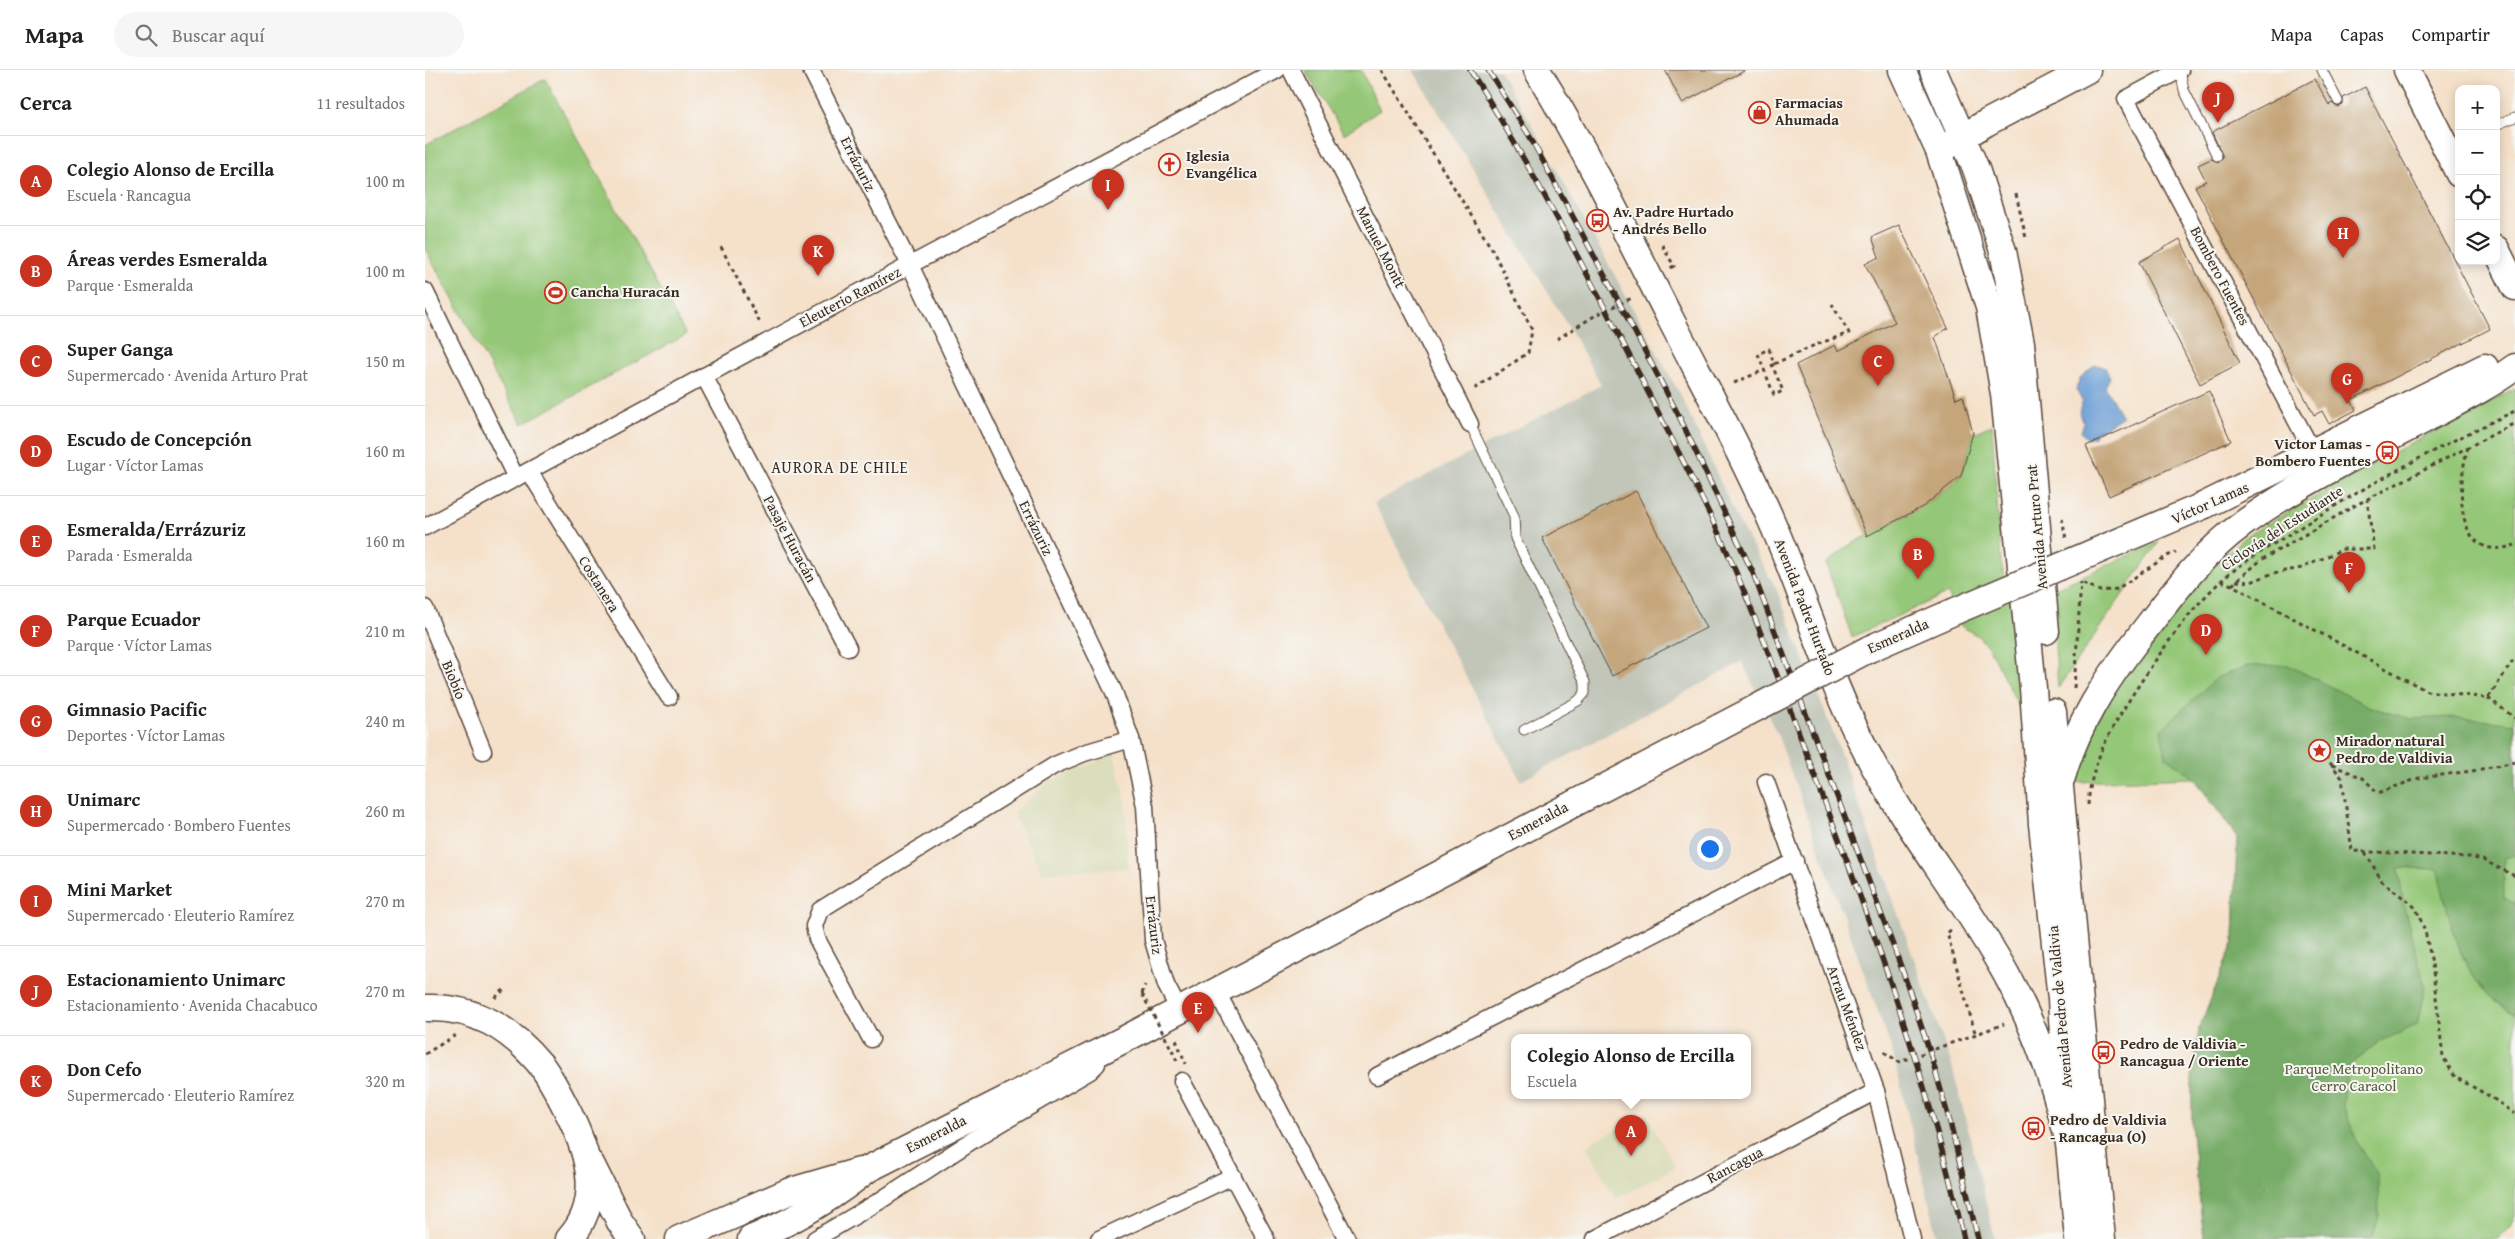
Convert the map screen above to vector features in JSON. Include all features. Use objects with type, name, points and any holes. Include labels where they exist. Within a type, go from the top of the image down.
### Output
[{"type":"main road","name":"Avenida Padre Hurtado","points":[[1537,70],[1589,162],[1728,428],[1770,516],[1813,621],[1837,690],[1865,751],[1993,951],[2019,999],[2057,1092],[2069,1143]]},
{"type":"main road","name":"Avenida Arturo Prat","points":[[1902,70],[1939,151],[1989,307],[1999,362],[2050,796],[2079,998]]},
{"type":"main road","name":"Avenida Arturo Prat","points":[[1933,70],[1963,137],[2003,251],[2021,343],[2050,796]]},
{"type":"main road","points":[[1939,151],[2087,70]]},
{"type":"main road","points":[[2407,70],[2449,146],[2455,163]]},
{"type":"main road","points":[[2500,257],[2515,286]]},
{"type":"main road","name":"Víctor Lamas","points":[[1953,612],[2205,505],[2314,454],[2488,366],[2515,355]]},
{"type":"main road","points":[[2050,796],[2077,735],[2097,696],[2158,613],[2212,550],[2243,524],[2295,490],[2483,388],[2515,367]]},
{"type":"main road","name":"Esmeralda","points":[[751,1239],[809,1212],[868,1169],[1127,1038],[1869,649],[1953,612]]},
{"type":"main road","name":"Avenida Pedro de Valdivia","points":[[2050,796],[2065,1041],[2069,1143],[2078,1239]]},
{"type":"main road","name":"Avenida Pedro de Valdivia","points":[[2079,998],[2102,1239]]},
{"type":"main road","points":[[425,1008],[453,1009],[486,1018],[515,1038],[541,1065],[561,1096],[620,1222],[632,1239]]},
{"type":"main road","points":[[569,1239],[579,1224],[587,1204],[590,1181],[587,1154]]},
{"type":"main road","points":[[679,1239],[788,1192],[868,1169]]},
{"type":"street","name":"Errázuriz","points":[[811,70],[910,265],[1114,692],[1131,739],[1145,806],[1153,940],[1166,985],[1179,1010]]},
{"type":"street","name":"Eleuterio Ramírez","points":[[425,527],[910,265],[1277,70]]},
{"type":"street","name":"Manuel Montt","points":[[1291,70],[1470,424]]},
{"type":"street","name":"Bombero Fuentes","points":[[2180,70],[2126,99],[2314,454]]},
{"type":"street","name":"Costanera","points":[[425,292],[523,475],[669,697]]},
{"type":"street","name":"Pasaje Huracán","points":[[705,376],[848,648]]},
{"type":"street","name":"Biobío","points":[[425,608],[483,751]]},
{"type":"street","points":[[871,1039],[817,939],[814,926],[820,910],[1055,765],[1083,753],[1131,739]]},
{"type":"street","name":"Arrau Méndez","points":[[1766,782],[1876,1091],[1912,1239]]},
{"type":"street","points":[[1377,1076],[1795,862]]},
{"type":"street","points":[[1217,990],[1347,1239]]},
{"type":"street","name":"Esmeralda","points":[[815,1239],[878,1202],[976,1138],[1090,1070],[1127,1038]]},
{"type":"street","points":[[1182,1081],[1266,1239]]},
{"type":"street","name":"Rancagua","points":[[1595,1239],[1876,1091]]},
{"type":"street","points":[[1099,1239],[1233,1176]]},
{"type":"lane","points":[[2180,70],[2184,90],[2217,156]]},
{"type":"lane","points":[[2322,70],[2338,101]]},
{"type":"lane","points":[[2500,123],[2515,117]]},
{"type":"lane","points":[[1470,424],[1514,516],[1515,538],[1585,682],[1585,693],[1579,701],[1524,730]]},
{"type":"path","points":[[1382,70],[1493,251],[1532,330],[1528,353],[1479,383],[1460,403]]},
{"type":"path","points":[[721,246],[769,341]]},
{"type":"path","points":[[1557,339],[1597,315],[1639,295]]},
{"type":"path","points":[[1774,364],[1815,345],[1849,334],[1832,304]]},
{"type":"path","points":[[1769,349],[1774,364],[1772,365],[1783,391],[1775,395],[1758,354],[1769,349]]},
{"type":"path","points":[[1734,383],[1764,370]]},
{"type":"path","name":"Ciclovía del Estudiante","points":[[2087,808],[2095,764],[2115,723],[2171,639],[2221,581],[2245,563],[2328,510],[2485,425],[2515,411]]},
{"type":"path","points":[[2232,585],[2261,560],[2367,500],[2515,423]]},
{"type":"path","points":[[2468,447],[2461,484],[2462,509],[2468,530],[2473,540],[2482,546],[2493,549],[2515,545]]},
{"type":"path","points":[[2235,581],[2251,582],[2273,573],[2302,568],[2343,549],[2374,549],[2367,500]]},
{"type":"path","points":[[2221,581],[2232,585],[2427,691],[2488,698],[2515,718]]},
{"type":"path","points":[[2073,692],[2081,582]]},
{"type":"path","points":[[2488,698],[2515,658]]},
{"type":"path","points":[[2320,750],[2342,778],[2352,851],[2469,857],[2483,860],[2515,876]]},
{"type":"path","points":[[2331,764],[2363,778],[2379,793],[2419,778],[2472,771],[2515,762]]},
{"type":"path","points":[[2365,852],[2382,881],[2417,908],[2425,931],[2432,963],[2443,1057],[2455,1078],[2491,1096],[2515,1114]]},
{"type":"path","points":[[1955,927],[1947,933],[1975,1036]]},
{"type":"path","points":[[1142,994],[1180,1067],[1186,1064],[1176,1041]]},
{"type":"path","points":[[1883,1052],[1899,1062],[1975,1036],[2007,1022]]},
{"type":"shaded area","points":[[1413,70],[1499,70],[1531,123],[1682,398],[1740,525],[1776,588],[1835,738],[1952,1065],[1995,1239],[1938,1239],[1892,1050],[1778,736],[1742,662],[1521,781],[1374,503],[1601,385],[1570,329]]},
{"type":"shaded area","points":[[1114,754],[1126,801],[1128,868],[1042,873],[1013,813],[1048,782]]},
{"type":"shaded area","points":[[1646,1113],[1675,1167],[1616,1199],[1586,1145]]},
{"type":"green space","points":[[1305,70],[1361,70],[1380,110],[1344,134]]},
{"type":"green space","name":"Cancha Huracán","points":[[545,79],[686,335],[522,424],[425,249],[425,145]]},
{"type":"green space","name":"Parque Metropolitano Cerro Caracol","points":[[2515,389],[2515,1221],[2498,1239],[2204,1239],[2192,1133],[2192,1079],[2199,1029],[2234,941],[2237,837],[2194,778],[2076,782],[2090,736],[2107,699],[2171,607],[2244,537],[2409,444]]},
{"type":"green space","points":[[1992,425],[2001,562],[2030,683],[2036,740],[1989,648],[1978,636],[1961,626],[1948,593],[1852,637],[1826,564],[1848,546],[1924,506],[1947,489],[1961,476],[1973,433]]},
{"type":"green space","points":[[2159,542],[2058,688],[2051,590]]},
{"type":"green space","name":"Parque Metropolitano Cerro Caracol","points":[[2288,665],[2370,707],[2411,719],[2454,717],[2515,724],[2515,855],[2504,858],[2504,898],[2515,904],[2515,1014],[2496,1002],[2481,987],[2470,970],[2454,932],[2437,869],[2398,868],[2404,907],[2425,986],[2417,1025],[2379,1042],[2348,1066],[2343,1105],[2357,1142],[2378,1175],[2379,1216],[2372,1239],[2204,1239],[2192,1133],[2192,1079],[2199,1029],[2234,941],[2237,837],[2194,778],[2166,757],[2161,730],[2216,678],[2247,666]]},
{"type":"water","points":[[2095,365],[2104,366],[2110,377],[2105,387],[2122,417],[2097,432],[2094,437],[2087,439],[2081,432],[2084,422],[2079,413],[2082,401],[2076,389],[2080,378]]},
{"type":"building","points":[[1665,70],[1746,70],[1682,103]]},
{"type":"building","points":[[2315,79],[2329,105],[2332,103],[2337,107],[2343,105],[2343,98],[2365,87],[2455,261],[2455,265],[2457,265],[2490,329],[2351,400],[2356,410],[2329,424],[2322,411],[2314,415],[2195,186],[2206,181],[2198,165],[2211,159],[2219,162],[2223,157],[2212,132]]},
{"type":"building","points":[[1899,225],[1948,328],[1935,337],[1956,399],[1963,396],[1973,433],[1961,476],[1924,506],[1867,536],[1796,365],[1835,345],[1838,351],[1895,322],[1865,264],[1879,257],[1872,237]]},
{"type":"building","points":[[2180,239],[2240,363],[2200,384],[2139,262]]},
{"type":"building","points":[[2209,391],[2231,441],[2109,496],[2086,446]]},
{"type":"building","points":[[1636,491],[1706,628],[1612,676],[1542,538]]},
{"type":"railway","points":[[1470,70],[1538,183],[1559,222],[1697,488],[1742,586],[1790,708],[1884,962],[1936,1127],[1964,1239]]},
{"type":"railway","points":[[1488,70],[1529,135],[1620,304],[1679,416],[1753,573],[1903,972],[1930,1052],[1951,1126],[1978,1239]]},
{"type":"place","name":"Farmacias Ahumada","points":[[1759,112]]},
{"type":"place","name":"Estacionamiento Unimarc","points":[[2218,123]]},
{"type":"place","name":"Iglesia Evangélica","points":[[1170,165]]},
{"type":"place","name":"Mini Market","points":[[1108,210]]},
{"type":"place","name":"Av. Padre Hurtado - Andrés Bello","points":[[1597,221]]},
{"type":"place","name":"Unimarc","points":[[2343,258]]},
{"type":"place","name":"Don Cefo","points":[[818,276]]},
{"type":"place","name":"Cancha Huracán","points":[[555,292]]},
{"type":"place","name":"Super Ganga","points":[[1878,386]]},
{"type":"place","name":"Gimnasio Pacific","points":[[2347,404]]},
{"type":"place","name":"Victor Lamas - Bombero Fuentes","points":[[2387,453]]},
{"type":"place","name":"Áreas verdes Esmeralda","points":[[1918,579]]},
{"type":"place","name":"Parque Ecuador","points":[[2349,593]]},
{"type":"place","name":"Escudo de Concepción","points":[[2206,655]]},
{"type":"place","name":"Mirador natural Pedro de Valdivia","points":[[2320,750]]},
{"type":"place","name":"Esmeralda/Errázuriz","points":[[1198,1033]]},
{"type":"place","name":"Pedro de Valdivia - Rancagua / Oriente","points":[[2104,1053]]},
{"type":"place","name":"Pedro de Valdivia - Rancagua (O)","points":[[2034,1129]]},
{"type":"place","name":"Colegio Alonso de Ercilla","points":[[1631,1156]]},
{"type":"district","name":"AURORA DE CHILE","points":[[840,467]]}]
